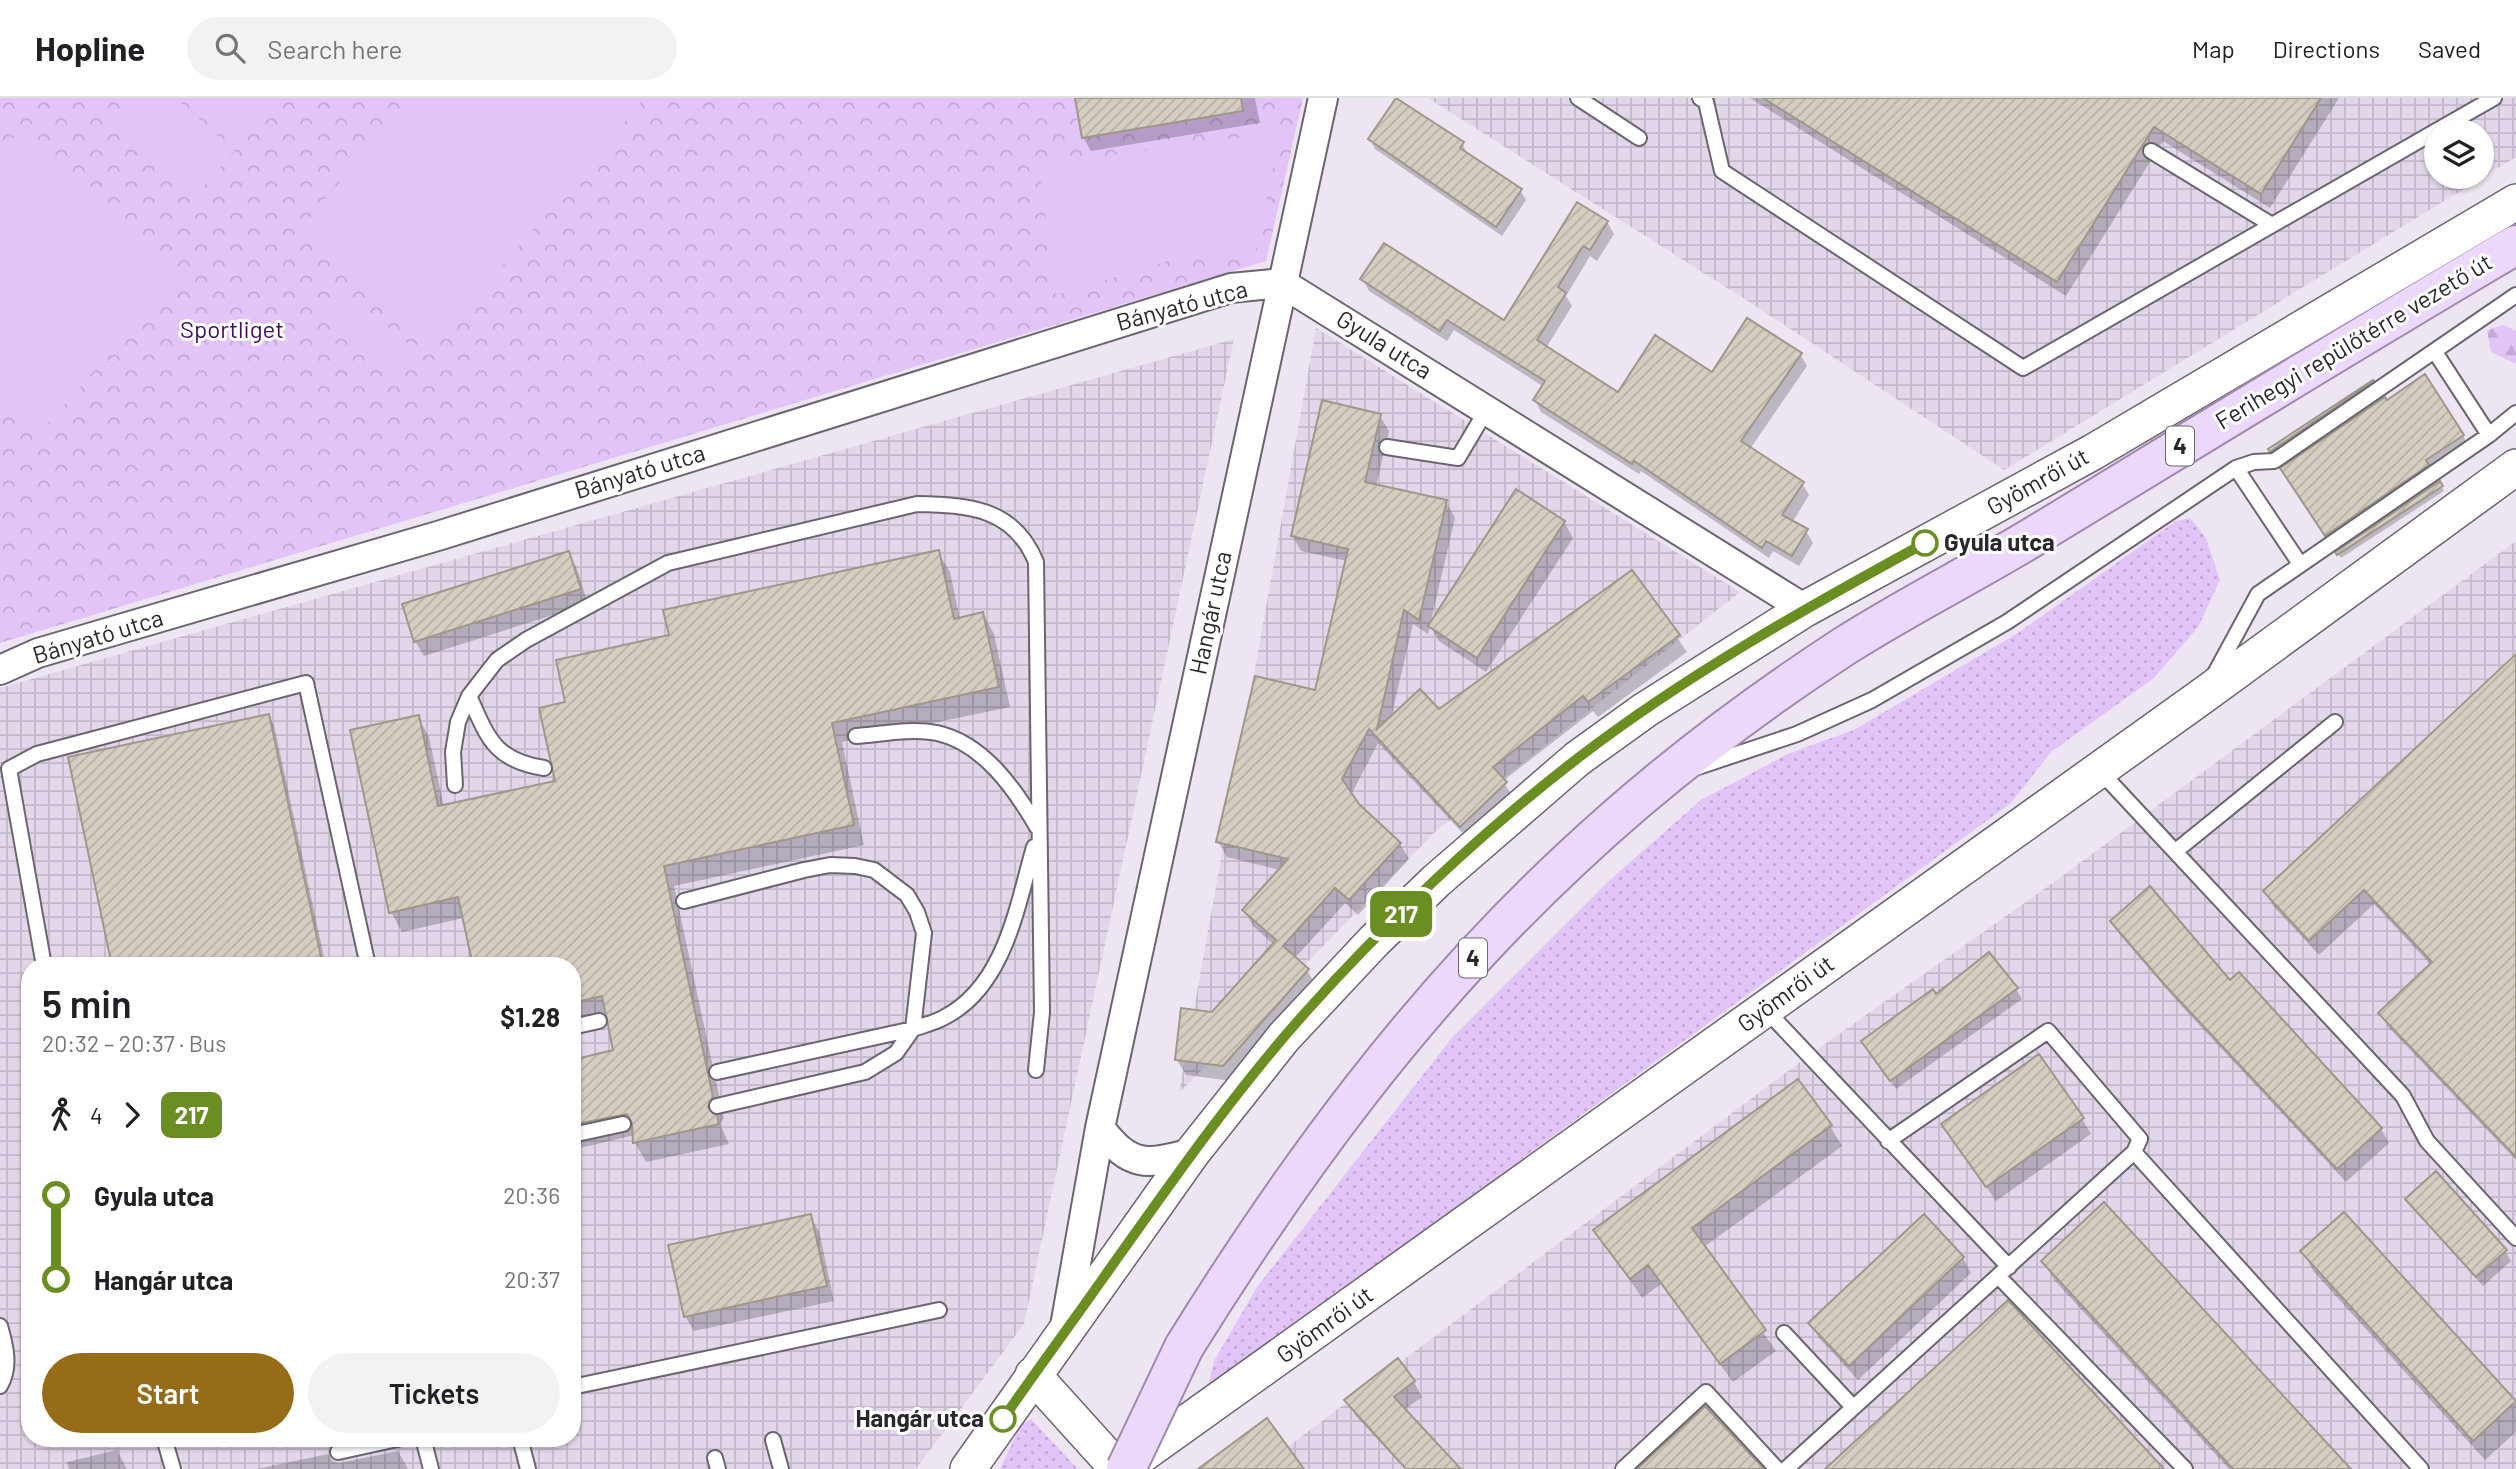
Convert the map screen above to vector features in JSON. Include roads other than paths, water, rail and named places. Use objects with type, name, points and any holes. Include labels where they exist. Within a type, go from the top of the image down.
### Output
[{"type":"main road","name":"Ferihegyi repülőtérre vezető út","points":[[1122,1469],[1184,1347],[1271,1210],[1368,1077],[1461,971],[1571,858],[1663,779],[1843,647],[2037,534],[2323,358],[2512,219]]},
{"type":"street","name":"Hangár utca","points":[[1063,1334],[1100,1128],[1322,98]]},
{"type":"street","name":"Gyömrői út","points":[[968,1469],[1192,1153],[1306,1012],[1436,881],[1577,759],[1645,710],[1805,609],[2512,219]]},
{"type":"street","name":"Gyula utca","points":[[1282,283],[1805,609]]},
{"type":"street","name":"Bányató utca","points":[[0,670],[38,653],[440,535],[1231,288],[1282,283]]},
{"type":"street","name":"Gyömrői út","points":[[1122,1469],[2201,697],[2516,467]]},
{"type":"street","points":[[1100,1128],[1117,1150],[1140,1161],[1156,1162],[1192,1153]]},
{"type":"street","points":[[1033,1375],[1122,1469]]},
{"type":"lane","points":[[1578,98],[1639,138]]},
{"type":"lane","points":[[1700,98],[1706,102],[1722,171],[2023,368],[2424,138]]},
{"type":"lane","points":[[2457,119],[2494,98]]},
{"type":"lane","points":[[2151,151],[2272,225]]},
{"type":"lane","points":[[2423,275],[2512,219]]},
{"type":"lane","points":[[1663,779],[1797,734],[1872,700],[2007,622],[2236,468],[2254,462],[2274,461],[2516,295]]},
{"type":"lane","points":[[2323,358],[2393,299]]},
{"type":"lane","points":[[2435,352],[2489,435]]},
{"type":"lane","points":[[1387,447],[1458,458],[1487,409]]},
{"type":"lane","points":[[2201,697],[2258,594],[2489,435],[2516,412]]},
{"type":"lane","points":[[2236,468],[2300,564]]},
{"type":"lane","points":[[455,785],[453,752],[458,722],[469,696],[497,660],[526,640],[668,564],[917,504],[948,505],[1001,519],[1021,534],[1036,562],[1042,1012],[1036,1070]]},
{"type":"lane","points":[[42,957],[9,769],[37,754],[306,683],[366,957]]},
{"type":"lane","points":[[469,696],[496,749],[510,760],[544,768]]},
{"type":"lane","points":[[2177,850],[2335,722]]},
{"type":"lane","points":[[718,1072],[913,1029],[943,1018],[966,1003],[997,960],[1010,934],[1038,830],[1008,783],[986,760],[957,740],[937,733],[856,736]]},
{"type":"lane","points":[[2099,770],[2177,850],[2403,1096],[2427,1141],[2516,1238]]},
{"type":"lane","points":[[684,901],[830,865],[874,870],[907,895],[918,912],[923,933],[913,1029],[896,1053],[865,1073],[717,1106]]},
{"type":"lane","points":[[1765,1009],[2185,1469]]},
{"type":"lane","points":[[581,1025],[599,1021]]},
{"type":"lane","points":[[1786,1469],[2134,1152],[2140,1139],[2048,1031],[1888,1141]]},
{"type":"lane","points":[[581,1133],[623,1124]]},
{"type":"lane","points":[[2134,1152],[2421,1469]]},
{"type":"lane","points":[[581,1385],[939,1310]]},
{"type":"lane","points":[[0,1326],[7,1351],[7,1367],[0,1386]]},
{"type":"lane","points":[[1784,1333],[1853,1407]]},
{"type":"lane","points":[[1623,1469],[1706,1392],[1777,1469]]},
{"type":"lane","points":[[773,1440],[781,1469]]},
{"type":"lane","points":[[167,1447],[173,1469]]},
{"type":"lane","points":[[338,1451],[358,1447]]},
{"type":"lane","points":[[425,1447],[431,1469]]},
{"type":"lane","points":[[522,1447],[528,1469]]},
{"type":"place","name":"Gyula utca","points":[[1925,543]]},
{"type":"place","name":"Hangár utca","points":[[1003,1419]]},
{"type":"park label","name":"Sportliget","points":[[232,330]]}]
